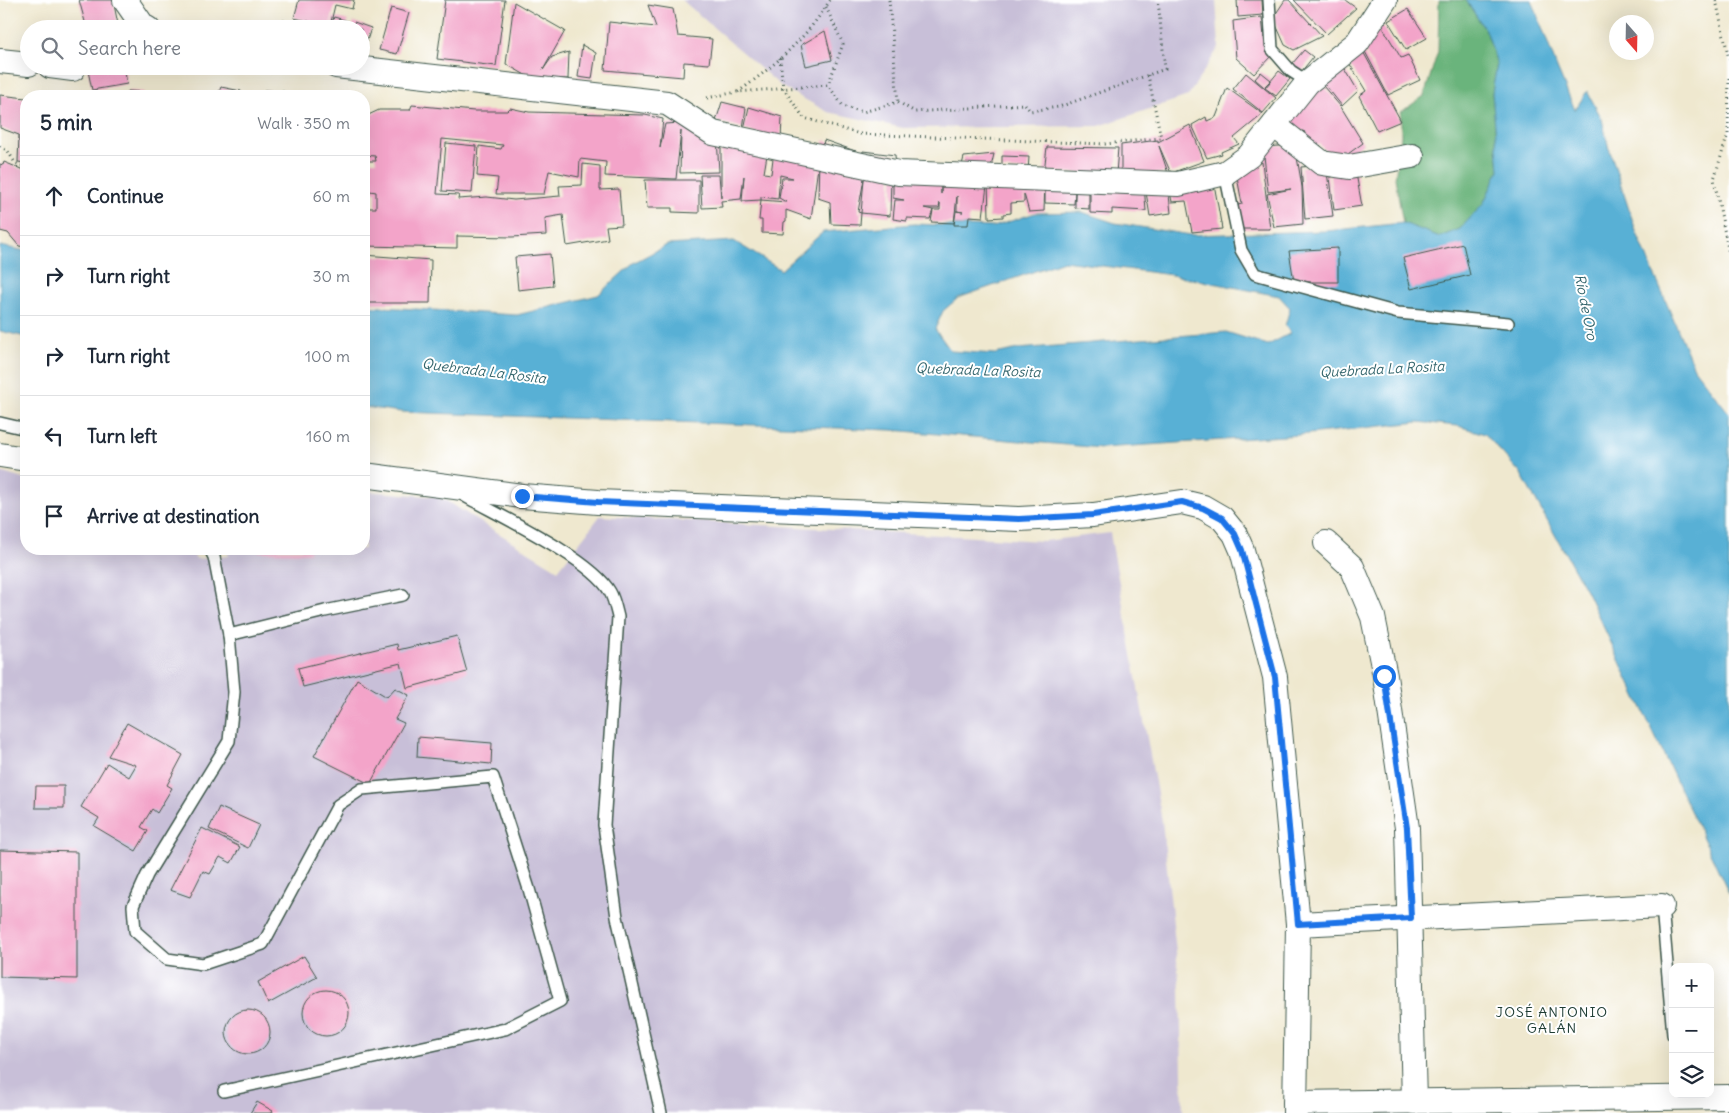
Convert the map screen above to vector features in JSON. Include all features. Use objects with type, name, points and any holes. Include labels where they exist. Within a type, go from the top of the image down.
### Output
[{"type":"street","points":[[125,0],[140,20]]},
{"type":"street","points":[[370,70],[667,103],[713,133],[899,174],[1178,184],[1224,173],[1249,156],[1308,82],[1357,43],[1385,0]]},
{"type":"street","points":[[0,61],[20,63]]},
{"type":"street","points":[[1274,125],[1322,163],[1349,167],[1412,156]]},
{"type":"street","points":[[0,455],[20,459]]},
{"type":"street","points":[[370,476],[522,496],[598,502],[1019,519],[1093,515],[1182,502],[1203,508],[1222,518],[1235,534],[1242,550],[1275,677],[1298,924],[1295,1108],[1414,1102],[1592,1106],[1729,1096]]},
{"type":"street","points":[[1326,543],[1352,567],[1373,617],[1384,676],[1407,828],[1411,918],[1414,1102]]},
{"type":"street","points":[[1298,924],[1662,906]]},
{"type":"lane","points":[[1269,0],[1272,49],[1291,71],[1308,82]]},
{"type":"lane","points":[[1224,173],[1241,250],[1255,274],[1398,313],[1508,323]]},
{"type":"lane","points":[[0,423],[20,428]]},
{"type":"lane","points":[[448,486],[570,555],[594,573],[610,592],[618,618],[604,825],[617,917],[661,1113]]},
{"type":"lane","points":[[213,555],[229,635],[234,692],[229,742],[147,875],[134,906],[135,931],[167,959],[203,964],[263,944],[338,805],[362,789],[493,777],[529,888],[560,1001],[505,1029],[224,1091]]},
{"type":"lane","points":[[229,635],[325,611],[403,595]]},
{"type":"lane","points":[[1662,906],[1671,1008]]},
{"type":"path","points":[[828,85],[737,92],[798,42],[830,0]]},
{"type":"path","points":[[889,0],[898,102]]},
{"type":"path","points":[[828,85],[843,106],[863,112],[898,102],[915,112],[1025,104],[1030,111],[1060,107],[1165,69],[1158,0]]},
{"type":"path","points":[[1716,0],[1729,59]]},
{"type":"path","points":[[826,7],[843,44],[828,85]]},
{"type":"path","points":[[780,58],[783,88],[804,118],[860,134],[1105,144],[1161,138],[1148,75]]},
{"type":"path","points":[[1729,78],[1728,134],[1714,179],[1729,254]]},
{"type":"path","points":[[0,146],[8,151],[14,162],[20,164]]},
{"type":"shaded area","points":[[682,0],[1216,0],[1219,47],[1188,96],[1099,126],[903,128],[828,112],[782,87]]},
{"type":"shaded area","points":[[0,472],[20,478],[20,555],[193,555],[197,559],[229,555],[370,555],[370,491],[440,497],[558,570],[600,516],[1044,541],[1110,533],[1162,821],[1180,989],[1183,1113],[0,1113]]},
{"type":"green space","points":[[1439,0],[1466,0],[1487,33],[1497,64],[1492,93],[1499,170],[1483,204],[1460,229],[1440,237],[1403,223],[1395,178],[1401,136],[1401,112],[1424,96],[1438,51]]},
{"type":"water","points":[[1466,0],[1532,0],[1575,110],[1587,91],[1602,119],[1608,145],[1636,231],[1694,368],[1729,413],[1729,893],[1587,592],[1521,474],[1485,434],[1458,426],[1418,422],[1299,435],[1102,448],[891,430],[401,412],[370,408],[370,306],[517,315],[598,295],[633,263],[667,245],[734,241],[781,270],[823,232],[914,224],[993,227],[1035,213],[1082,212],[1115,223],[1191,235],[1326,231],[1403,223],[1440,237],[1460,229],[1483,204],[1499,170],[1492,93],[1497,64],[1487,33]],"holes":[[[1064,261],[1172,275],[1279,296],[1290,308],[1285,326],[1291,333],[1268,345],[1226,332],[1018,349],[995,354],[951,351],[935,329],[943,311],[958,298]]]},
{"type":"water","points":[[0,246],[20,250],[20,336],[0,331]]},
{"type":"building","points":[[79,0],[113,0],[117,20],[85,20]]},
{"type":"building","points":[[299,0],[354,0],[352,9],[335,5],[331,20],[303,20],[294,18]]},
{"type":"building","points":[[445,0],[505,0],[496,66],[437,59]]},
{"type":"building","points":[[1237,0],[1262,0],[1263,15],[1238,17]]},
{"type":"building","points":[[1285,0],[1289,0],[1322,36],[1294,50],[1285,45],[1273,18]]},
{"type":"building","points":[[1294,0],[1345,0],[1356,8],[1327,34]]},
{"type":"building","points":[[514,2],[565,31],[543,70],[552,57],[569,52],[568,79],[539,78],[536,81],[506,64]]},
{"type":"building","points":[[648,5],[673,9],[678,36],[712,39],[709,64],[684,62],[683,77],[605,70],[609,22],[656,27]]},
{"type":"building","points":[[391,8],[409,13],[397,54],[379,50]]},
{"type":"building","points":[[1408,9],[1427,38],[1406,50],[1388,21]]},
{"type":"building","points":[[334,17],[344,20],[333,20]]},
{"type":"building","points":[[1262,17],[1265,47],[1272,55],[1254,74],[1236,58],[1233,21]]},
{"type":"building","points":[[1382,26],[1401,58],[1408,55],[1420,80],[1388,95],[1361,44]]},
{"type":"building","points":[[825,31],[832,60],[806,66],[801,45]]},
{"type":"building","points":[[582,45],[596,53],[592,79],[578,77]]},
{"type":"building","points":[[1360,46],[1401,121],[1377,131],[1359,96],[1366,91],[1345,56]]},
{"type":"building","points":[[1304,50],[1313,57],[1301,72],[1292,64]]},
{"type":"building","points":[[1341,62],[1358,91],[1342,106],[1319,77]]},
{"type":"building","points":[[1279,71],[1290,79],[1276,96],[1265,88]]},
{"type":"building","points":[[1261,72],[1271,80],[1264,87],[1255,79]]},
{"type":"building","points":[[1246,73],[1276,98],[1263,113],[1233,89]]},
{"type":"building","points":[[89,75],[126,75],[127,84],[92,90]]},
{"type":"building","points":[[1317,79],[1341,107],[1363,143],[1337,162],[1319,144],[1315,148],[1302,136],[1305,132],[1278,121]]},
{"type":"building","points":[[221,87],[236,90],[220,90]]},
{"type":"building","points":[[1227,88],[1263,114],[1234,138],[1239,144],[1221,152],[1222,154],[1207,158],[1192,125],[1206,117],[1207,121],[1216,117]]},
{"type":"building","points":[[0,95],[20,97],[20,162],[18,162],[19,135],[0,128]]},
{"type":"building","points":[[722,102],[746,108],[743,128],[716,121]]},
{"type":"building","points":[[412,105],[474,111],[507,111],[510,108],[529,112],[645,115],[663,119],[660,148],[665,124],[681,123],[717,137],[719,172],[680,173],[681,131],[676,179],[605,176],[606,162],[580,159],[579,177],[549,171],[544,194],[496,194],[498,178],[477,176],[479,146],[501,149],[503,145],[442,139],[437,194],[459,195],[458,199],[487,197],[514,200],[560,196],[559,186],[582,185],[583,164],[600,166],[600,190],[619,189],[622,225],[606,226],[608,239],[567,246],[563,215],[545,218],[546,235],[512,237],[457,236],[457,248],[370,246],[370,208],[376,208],[376,192],[370,191],[370,161],[376,161],[375,156],[370,156],[370,114],[379,110],[410,110]]},
{"type":"building","points":[[749,107],[782,117],[781,141],[744,129]]},
{"type":"building","points":[[1190,125],[1204,161],[1171,173],[1159,146],[1168,173],[1121,175],[1121,145],[1158,140],[1158,142]]},
{"type":"building","points":[[721,138],[768,149],[764,173],[771,174],[774,151],[819,159],[811,219],[786,210],[783,234],[762,233],[762,220],[759,220],[761,200],[742,201],[744,176],[741,199],[721,201],[722,207],[702,208],[700,175],[719,175],[721,198]],"holes":[[[780,175],[793,178],[782,178],[779,198],[786,202],[761,200],[761,197],[778,199]]]},
{"type":"building","points":[[824,140],[858,152],[856,161],[821,155]]},
{"type":"building","points":[[446,143],[476,146],[472,193],[442,191]]},
{"type":"building","points":[[1295,145],[1302,187],[1303,224],[1274,227],[1267,194],[1291,189],[1268,192],[1263,147]]},
{"type":"building","points":[[1047,147],[1118,148],[1116,174],[1044,172]]},
{"type":"building","points":[[863,151],[895,155],[896,167],[861,160]]},
{"type":"building","points":[[994,154],[991,167],[962,165],[964,157]]},
{"type":"building","points":[[1002,156],[1029,157],[1028,171],[1002,169]]},
{"type":"building","points":[[819,159],[891,176],[890,216],[861,213],[860,225],[831,224],[830,202],[818,198]],"holes":[[[864,179],[861,213],[858,212]]]},
{"type":"building","points":[[4,162],[20,169],[20,246],[8,233],[0,231],[0,164],[3,165]]},
{"type":"building","points":[[1262,162],[1270,229],[1241,229],[1238,205],[1242,204],[1236,171]]},
{"type":"building","points":[[1326,165],[1333,216],[1305,219],[1301,167]]},
{"type":"building","points":[[1355,168],[1362,206],[1334,210],[1329,169]]},
{"type":"building","points":[[893,176],[988,178],[983,217],[969,216],[968,225],[954,225],[956,211],[963,212],[957,211],[957,196],[954,223],[931,222],[933,210],[930,219],[907,218],[907,221],[893,219],[895,200],[904,200],[893,198]],"holes":[[[940,203],[940,210],[924,208],[939,208]]]},
{"type":"building","points":[[1213,178],[1222,229],[1192,232],[1186,201],[1172,202],[1169,186]]},
{"type":"building","points":[[988,179],[1045,180],[1044,211],[1029,212],[1024,194],[1024,202],[1011,203],[1011,213],[1003,214],[1003,217],[989,218]]},
{"type":"building","points":[[645,180],[699,180],[699,213],[672,212],[672,208],[647,208]]},
{"type":"building","points":[[1045,180],[1089,182],[1089,209],[1075,208],[1075,193],[1074,204],[1045,203]]},
{"type":"building","points":[[1090,183],[1144,185],[1146,211],[1112,209],[1112,214],[1090,213]]},
{"type":"building","points":[[1168,186],[1171,213],[1150,216],[1146,192]]},
{"type":"building","points":[[1463,244],[1470,275],[1411,289],[1403,258]]},
{"type":"building","points":[[1338,248],[1338,282],[1294,282],[1289,251]]},
{"type":"building","points":[[550,254],[553,286],[518,290],[515,257]]},
{"type":"building","points":[[370,255],[431,260],[430,303],[370,303]]},
{"type":"building","points":[[457,636],[467,672],[407,688],[401,663],[303,687],[298,668],[397,644],[398,650]]},
{"type":"building","points":[[357,679],[387,697],[395,688],[409,695],[395,719],[404,723],[370,784],[314,756]]},
{"type":"building","points":[[127,723],[183,755],[167,785],[172,788],[157,813],[152,809],[141,827],[148,831],[136,851],[94,826],[99,818],[81,807],[107,763],[129,777],[136,765],[108,756]]},
{"type":"building","points":[[418,737],[492,743],[491,764],[417,757]]},
{"type":"building","points":[[36,786],[64,786],[64,808],[35,808]]},
{"type":"building","points":[[219,807],[259,825],[248,848],[209,829]]},
{"type":"building","points":[[202,828],[240,847],[231,863],[220,857],[210,874],[203,871],[190,897],[170,890]]},
{"type":"building","points":[[0,850],[77,852],[77,979],[0,977]]},
{"type":"building","points":[[304,956],[317,977],[268,1004],[258,982]]},
{"type":"building","points":[[331,990],[335,991],[345,1000],[348,1004],[348,1022],[339,1032],[331,1036],[321,1036],[313,1032],[304,1022],[303,1008],[307,1000],[317,991]]},
{"type":"building","points":[[252,1010],[264,1016],[269,1023],[269,1041],[264,1048],[257,1053],[244,1054],[236,1051],[229,1044],[226,1028],[229,1020],[236,1013]]},
{"type":"building","points":[[257,1102],[273,1111],[272,1113],[250,1113]]},
{"type":"district","name":"JOSÉ ANTONIO GALÁN","points":[[1552,1020]]},
{"type":"route","points":[[522,496],[598,502],[1019,519],[1093,515],[1182,502],[1203,508],[1222,518],[1235,534],[1242,550],[1275,677],[1298,924],[1411,918],[1407,828],[1384,676]]},
{"type":"water label","name":"Río de Oro","points":[[1586,307]]},
{"type":"water label","name":"Quebrada La Rosita","points":[[1382,369]]},
{"type":"water label","name":"Quebrada La Rosita","points":[[978,370]]},
{"type":"water label","name":"Quebrada La Rosita","points":[[484,371]]}]
